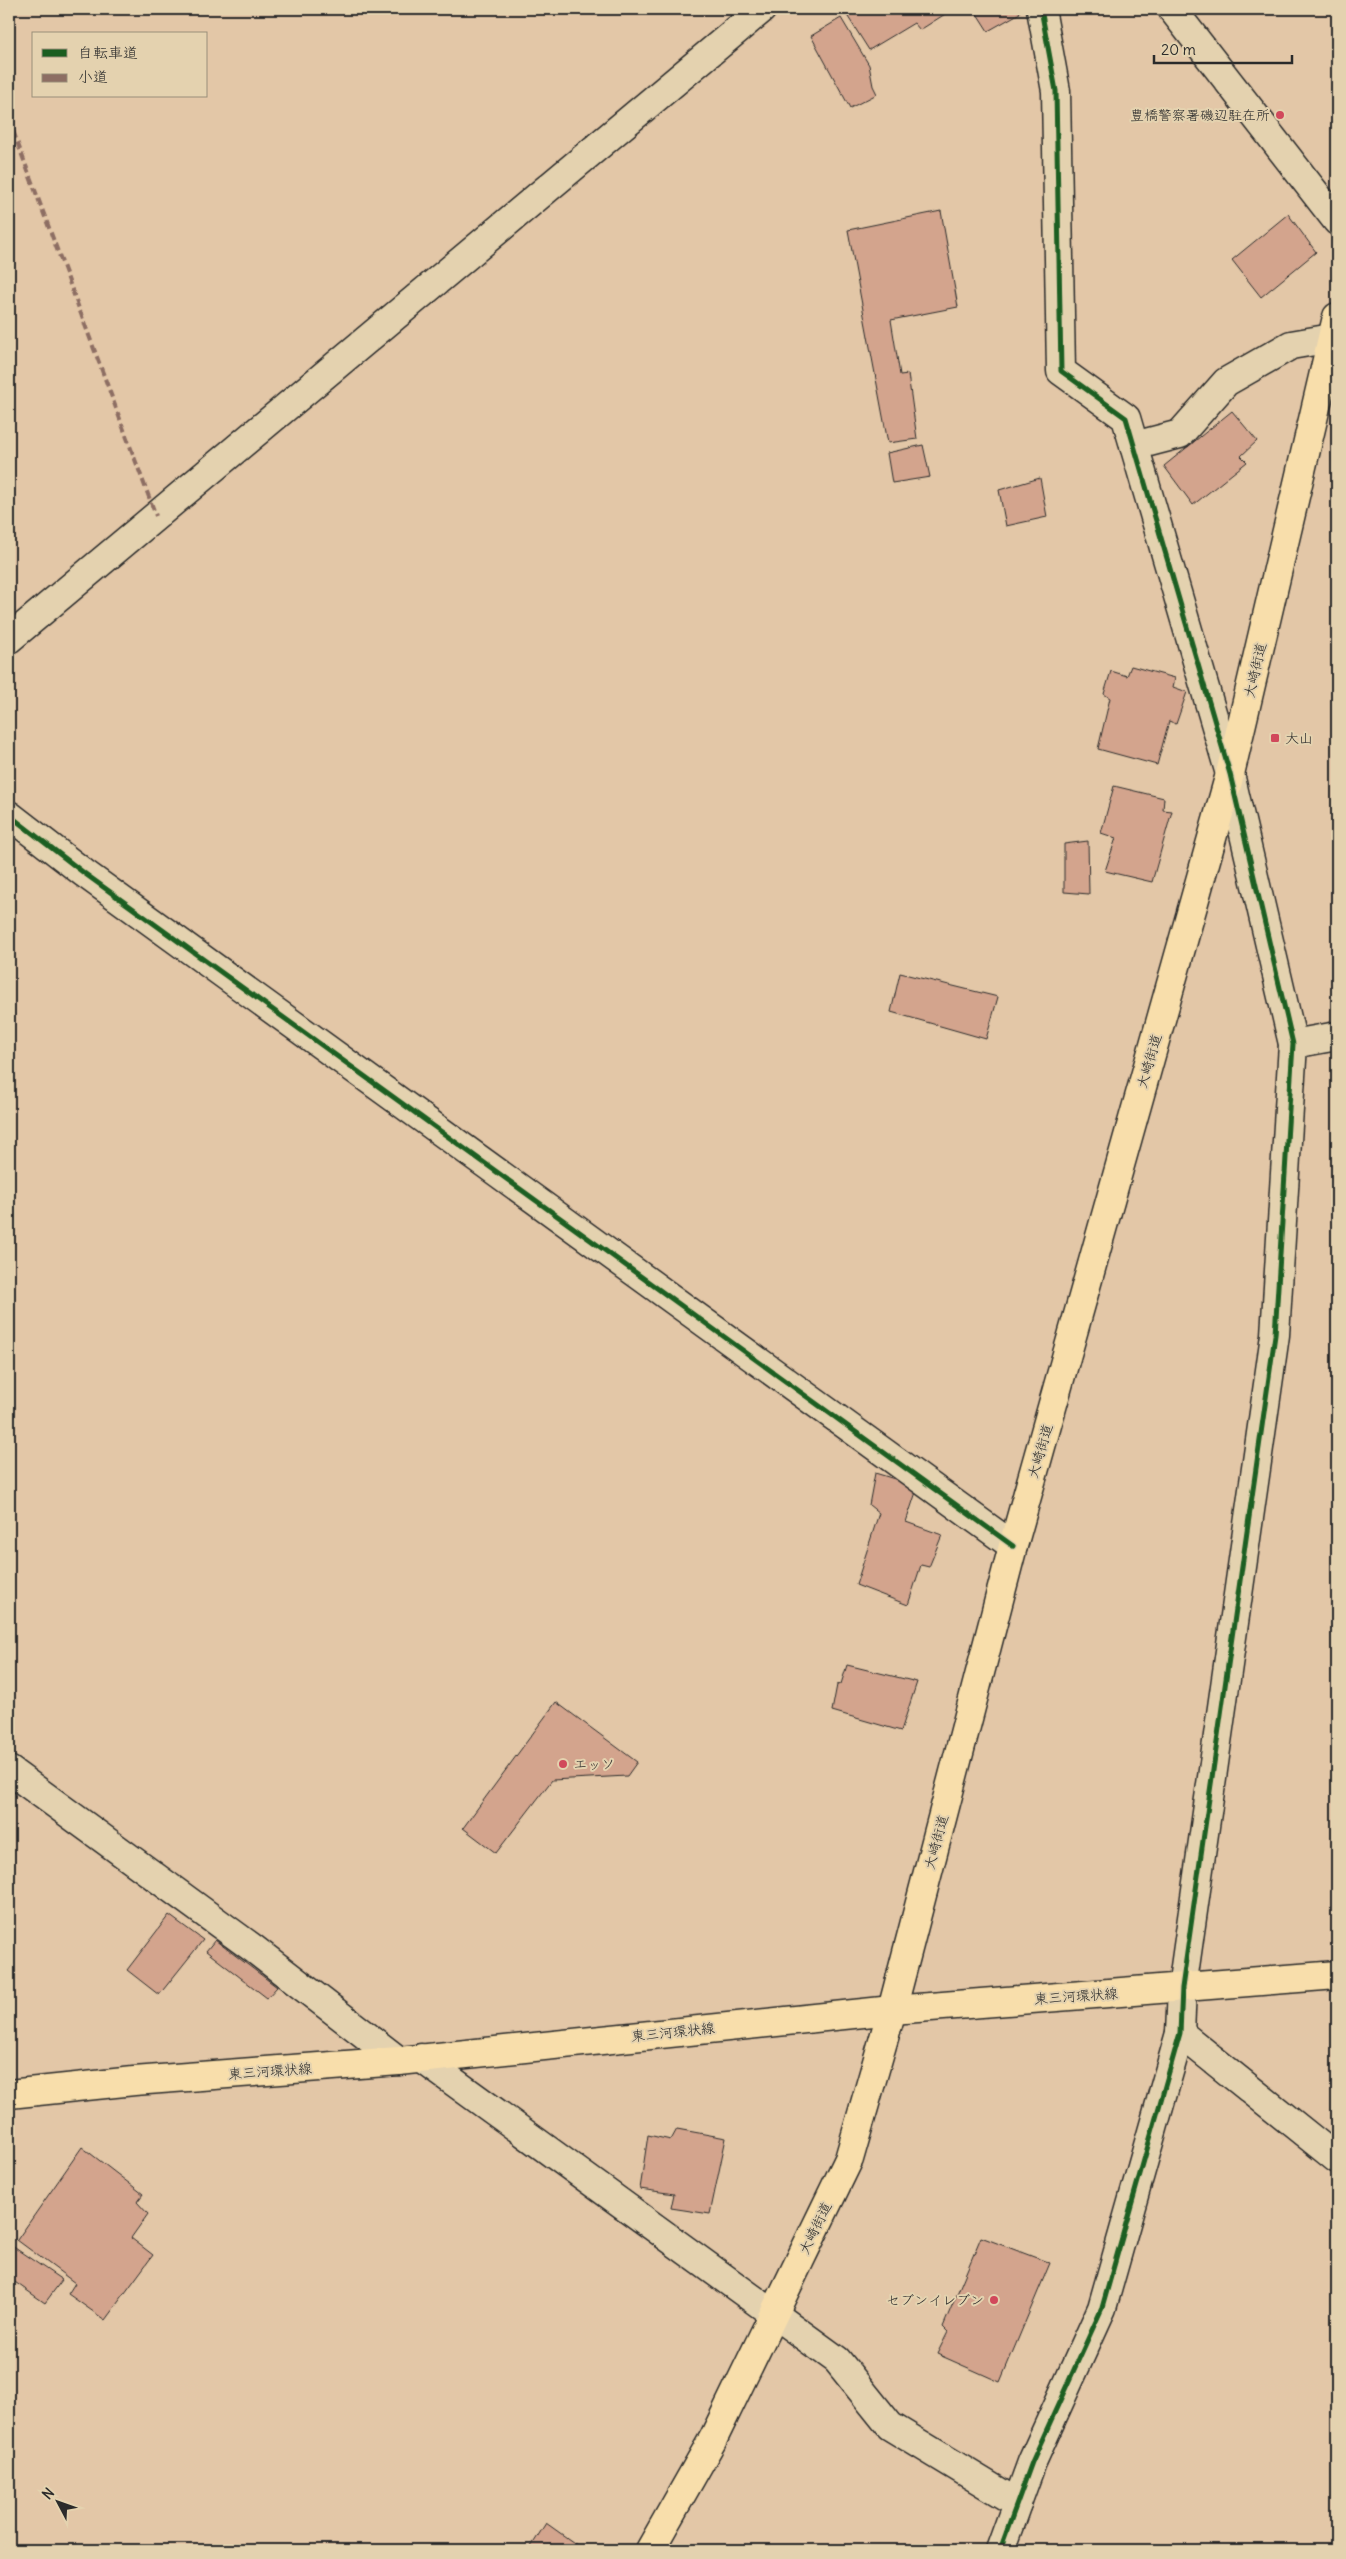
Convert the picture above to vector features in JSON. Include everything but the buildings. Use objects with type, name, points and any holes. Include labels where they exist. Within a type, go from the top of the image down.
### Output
[{"type":"main road","name":"大崎街道","points":[[650,2550],[713,2439],[849,2159],[892,2010],[1013,1546],[1230,774],[1335,328]]},
{"type":"main road","name":"東三河環状線","points":[[9,2094],[134,2081],[410,2060],[892,2010],[1337,1975]]},
{"type":"street","points":[[9,640],[762,9]]},
{"type":"street","points":[[1000,2550],[1032,2462],[1102,2308],[1180,2033],[1182,1988],[1275,1335],[1294,1044],[1230,774],[1126,418],[1061,371],[1056,92],[1040,9]]},
{"type":"street","points":[[1172,9],[1337,221]]},
{"type":"street","points":[[1134,446],[1180,434],[1226,382],[1291,345],[1335,328]]},
{"type":"street","points":[[9,815],[84,873],[1013,1546]]},
{"type":"street","points":[[1294,1044],[1337,1036]]},
{"type":"street","points":[[9,1770],[254,1949],[836,2360],[890,2426],[1017,2503]]},
{"type":"street","points":[[1180,2033],[1337,2159]]},
{"type":"marked path","points":[[9,120],[156,516]]},
{"type":"cycle path","points":[[1000,2550],[1032,2462],[1102,2308],[1180,2033],[1182,1988],[1275,1335],[1293,1044],[1230,774],[1126,418],[1061,371],[1056,91],[1041,9]]},
{"type":"cycle path","points":[[9,815],[84,873],[1013,1546]]},
{"type":"place","name":"豊橋警察署磯辺駐在所","points":[[1280,115]]},
{"type":"place","name":"大山","points":[[1275,738]]},
{"type":"place","name":"エッソ","points":[[563,1764]]},
{"type":"place","name":"セブンイレブン","points":[[994,2300]]}]
